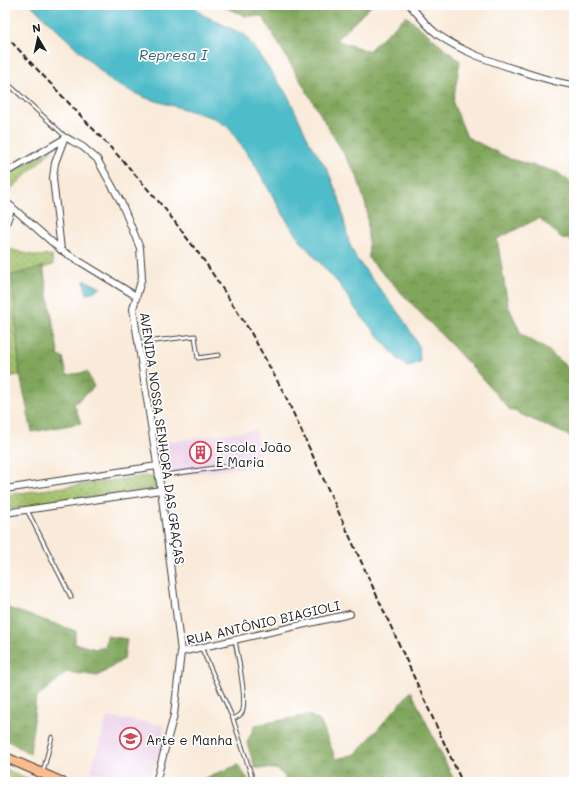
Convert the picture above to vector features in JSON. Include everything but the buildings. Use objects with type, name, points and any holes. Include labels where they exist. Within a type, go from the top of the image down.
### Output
[{"type":"main road","points":[[5,757],[62,782]]},
{"type":"street","points":[[410,5],[434,31],[462,48],[510,68],[560,84],[574,85]]},
{"type":"street","points":[[5,172],[65,139]]},
{"type":"street","points":[[61,250],[54,170],[65,139]]},
{"type":"street","points":[[65,139],[83,147],[97,159],[121,202],[140,248],[142,277],[136,296]]},
{"type":"street","name":"AVENIDA NOSSA SENHORA DAS GRAÇAS","points":[[5,201],[61,250],[136,296],[133,309],[161,490],[181,652],[174,715],[156,782]]},
{"type":"street","points":[[5,227],[12,206]]},
{"type":"street","points":[[5,489],[157,466]]},
{"type":"street","points":[[5,513],[161,490]]},
{"type":"street","name":"RUA ANTÔNIO BIAGIOLI","points":[[181,652],[350,614]]},
{"type":"lane","points":[[5,81],[65,139]]},
{"type":"lane","points":[[138,343],[195,336],[198,358],[219,355]]},
{"type":"lane","points":[[158,476],[257,462]]},
{"type":"lane","points":[[27,510],[71,596]]},
{"type":"lane","points":[[233,719],[241,714],[244,707],[243,686],[235,640]]},
{"type":"lane","points":[[201,647],[233,719],[252,777]]},
{"type":"lane","points":[[43,774],[52,737]]},
{"type":"shaded area","points":[[256,430],[260,465],[163,478],[159,443]]},
{"type":"shaded area","name":"Arte e Manha","points":[[107,717],[165,725],[159,754],[147,782],[106,782],[91,770]]},
{"type":"green space","points":[[220,5],[372,5],[336,40],[368,51],[406,16],[460,61],[453,103],[467,137],[510,159],[557,172],[574,185],[574,240],[563,239],[539,218],[497,239],[508,305],[521,334],[549,351],[574,373],[574,436],[572,437],[509,409],[474,369],[369,259],[367,210],[357,176],[262,16],[245,16]]},
{"type":"green space","points":[[52,150],[5,195],[5,174]]},
{"type":"green space","points":[[5,248],[36,256],[52,255],[53,265],[12,275],[20,375],[5,377]]},
{"type":"green space","points":[[43,267],[59,357],[63,357],[67,375],[87,372],[94,387],[74,404],[81,423],[32,432],[20,375],[12,275]]},
{"type":"green space","points":[[145,476],[154,478],[156,488],[5,510],[5,495]]},
{"type":"green space","points":[[5,607],[76,631],[74,643],[95,649],[105,647],[107,636],[127,639],[124,659],[98,676],[67,672],[36,698],[30,754],[5,739]]},
{"type":"green space","points":[[411,691],[455,782],[285,782],[285,777],[277,769],[255,768],[247,743],[255,725],[309,715],[320,721],[336,759],[356,754]]},
{"type":"green space","points":[[238,765],[250,782],[205,782],[205,778]]},
{"type":"green space","points":[[5,769],[37,782],[5,782]]},
{"type":"water","name":"Represa I","points":[[31,5],[194,5],[201,14],[245,35],[288,96],[310,143],[327,169],[339,198],[349,243],[356,258],[403,319],[419,346],[420,362],[407,367],[396,357],[357,311],[339,284],[303,244],[287,221],[255,165],[229,128],[214,118],[143,97],[112,82]]},
{"type":"water","points":[[85,280],[101,288],[87,294],[84,283]]},
{"type":"railway","points":[[5,35],[125,163],[165,209],[205,262],[250,331],[285,395],[462,782]]},
{"type":"place","name":"Escola João E Maria","points":[[201,453]]},
{"type":"place","name":"Arte e Manha","points":[[131,739]]}]
